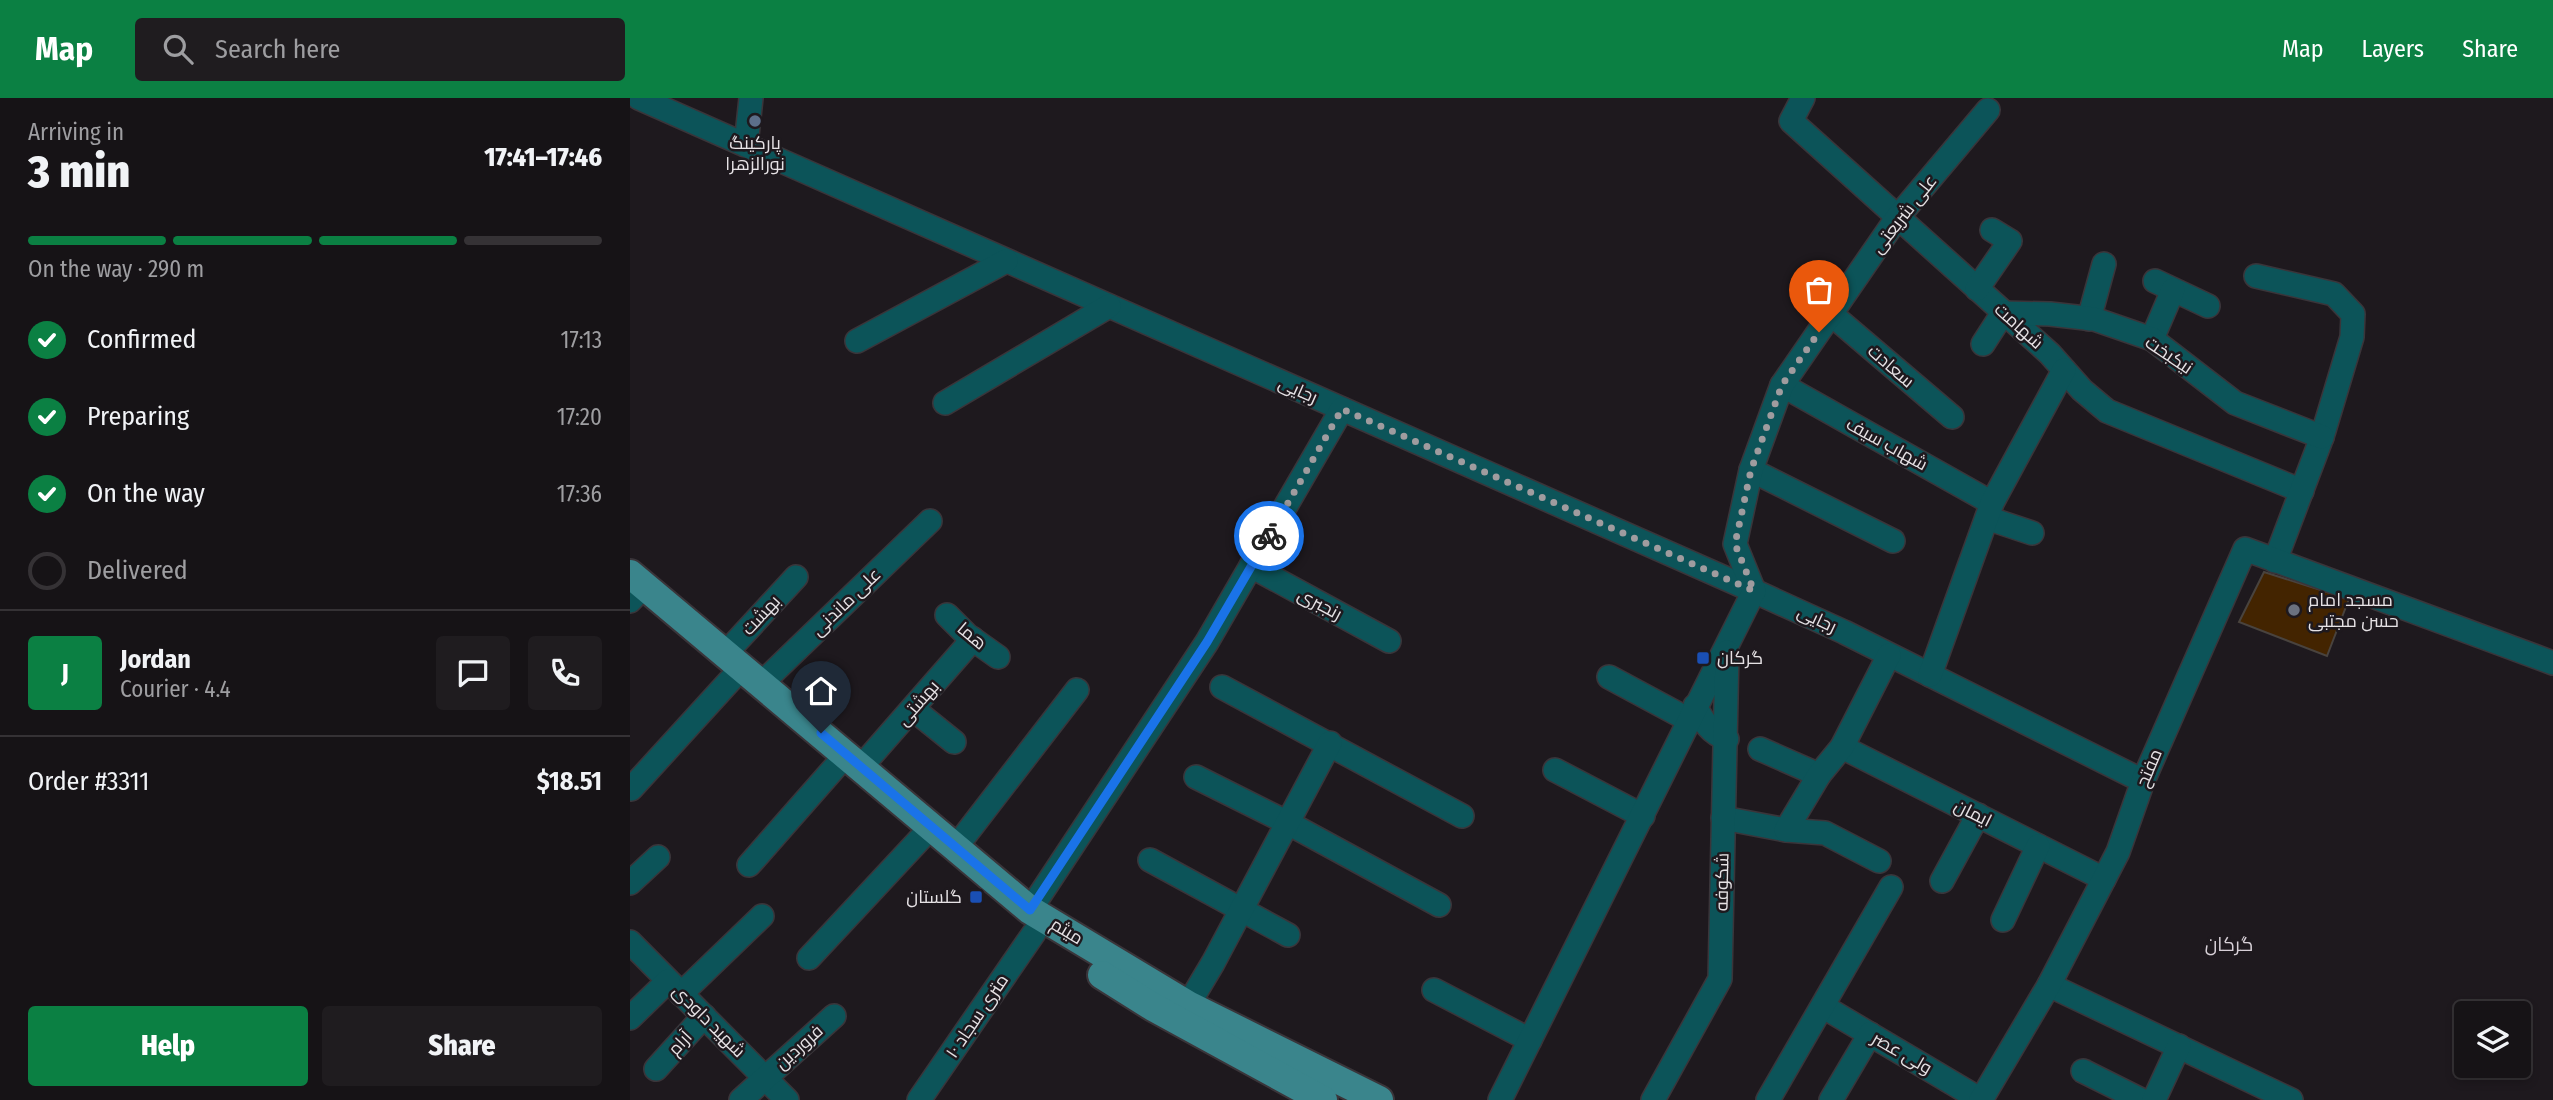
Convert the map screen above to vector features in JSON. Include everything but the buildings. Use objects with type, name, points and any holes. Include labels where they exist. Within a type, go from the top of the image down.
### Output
[{"type":"main road","name":"میثم","points":[[634,588],[730,664],[849,766],[956,847],[1032,921],[1153,1007],[1314,1089],[1379,1100]]},
{"type":"main road","name":"میثم","points":[[730,664],[762,683],[921,838],[1008,914],[1032,921],[1188,1005],[1314,1089]]},
{"type":"street","name":"رجایی","points":[[639,98],[1754,591],[2143,781]]},
{"type":"street","points":[[746,145],[751,98]]},
{"type":"street","name":"شهامت","points":[[1803,98],[1791,121],[2050,354],[2082,390],[2107,411],[2302,491]]},
{"type":"street","name":"علی شریعتی","points":[[1754,591],[1735,544],[1751,470],[1782,385],[1897,218],[1988,110]]},
{"type":"street","points":[[1977,289],[2010,241]]},
{"type":"street","points":[[857,341],[1006,261]]},
{"type":"street","points":[[2089,318],[2104,264]]},
{"type":"street","points":[[2256,276],[2334,294],[2353,314],[2352,337],[2322,436],[2275,561],[2553,663]]},
{"type":"street","points":[[2152,339],[2164,285],[2208,306]]},
{"type":"street","points":[[945,403],[1109,306]]},
{"type":"street","points":[[1983,344],[2003,313]]},
{"type":"street","name":"نیکبخت","points":[[2003,313],[2089,318],[2152,339],[2235,403],[2322,436]]},
{"type":"street","name":"سعادت","points":[[1831,314],[1952,417]]},
{"type":"street","points":[[1930,675],[1989,510],[2064,370]]},
{"type":"street","name":"شهاب سیف","points":[[1782,385],[1989,510],[2032,533]]},
{"type":"street","name":"۱۰ متری سجاد","points":[[919,1100],[1207,642],[1342,409]]},
{"type":"street","points":[[1751,470],[1893,541]]},
{"type":"street","name":"علی ماندنی","points":[[762,683],[930,521]]},
{"type":"street","name":"مفتح","points":[[1981,1100],[2049,985],[2118,852],[2143,781],[2245,549],[2275,561]]},
{"type":"street","name":"رنجبری","points":[[1251,566],[1390,641]]},
{"type":"street","name":"بهشت","points":[[631,789],[796,577]]},
{"type":"street","points":[[1500,1100],[1754,591]]},
{"type":"street","name":"هما","points":[[947,615],[998,657]]},
{"type":"street","name":"بهشتی","points":[[749,865],[849,766],[913,709],[973,639]]},
{"type":"street","name":"شکوفه","points":[[1653,1100],[1720,979],[1727,647]]},
{"type":"street","points":[[1786,830],[1819,775],[1842,747],[1889,655]]},
{"type":"street","points":[[1609,677],[1692,713],[1708,728],[1727,740]]},
{"type":"street","points":[[1222,687],[1462,816]]},
{"type":"street","points":[[956,847],[1077,690]]},
{"type":"street","points":[[913,709],[954,742]]},
{"type":"street","points":[[1188,1005],[1330,743]]},
{"type":"street","name":"ایمان","points":[[1842,747],[2105,879]]},
{"type":"street","points":[[1760,749],[1819,775]]},
{"type":"street","points":[[1555,770],[1643,816]]},
{"type":"street","points":[[1196,777],[1288,823],[1439,905]]},
{"type":"street","points":[[1942,881],[1978,816]]},
{"type":"street","points":[[1723,818],[1786,830],[1825,833],[1879,861]]},
{"type":"street","points":[[809,958],[921,838]]},
{"type":"street","points":[[2003,920],[2038,846]]},
{"type":"street","points":[[630,883],[658,857]]},
{"type":"street","points":[[1150,860],[1288,935]]},
{"type":"street","points":[[1768,1100],[1891,887]]},
{"type":"street","points":[[630,1018],[674,987],[762,916]]},
{"type":"street","name":"شهید داودی","points":[[630,942],[787,1100]]},
{"type":"street","points":[[2049,985],[2291,1100]]},
{"type":"street","points":[[1434,990],[1530,1040]]},
{"type":"street","name":"ولی عصر","points":[[1824,1007],[1981,1100]]},
{"type":"street","name":"آرام","points":[[656,1069],[704,1016]]},
{"type":"street","name":"فروردین","points":[[741,1100],[834,1016]]},
{"type":"street","points":[[1831,1100],[1870,1034]]},
{"type":"street","points":[[2154,1100],[2179,1046]]},
{"type":"street","points":[[2083,1071],[2141,1100]]},
{"type":"way so far","points":[[1269,536],[1342,409],[1754,591],[1735,544],[1751,470],[1782,385],[1819,332]]},
{"type":"place","name":"پارکینگ نورالزهرا","points":[[755,121]]},
{"type":"place","name":"مسجد امام حسن مجتبی","points":[[2294,610]]},
{"type":"place","name":"گرکان","points":[[1703,658]]},
{"type":"place","name":"گلستان","points":[[976,897]]},
{"type":"district","name":"گرکان","points":[[2229,944]]},
{"type":"route","points":[[821,733],[1030,910],[1207,642],[1269,536]]}]
